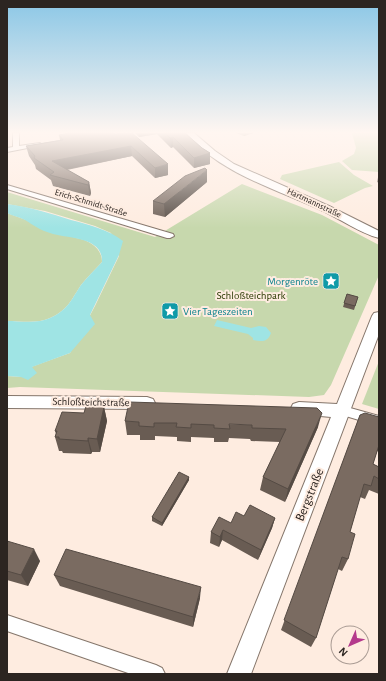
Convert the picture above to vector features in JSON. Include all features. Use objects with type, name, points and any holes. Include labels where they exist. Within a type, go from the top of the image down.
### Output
[{"type":"main road","name":"Hartmannstraße","points":[[229,165],[326,208],[379,235]]},
{"type":"main road","name":"Bergstraße","points":[[240,674],[379,316]]},
{"type":"main road","name":"Schloßteichstraße","points":[[7,402],[164,404]]},
{"type":"main road","points":[[282,407],[343,411]]},
{"type":"street","name":"Erich-Schmidt-Straße","points":[[7,187],[170,236]]},
{"type":"street","points":[[343,411],[379,421]]},
{"type":"street","points":[[7,623],[156,674]]},
{"type":"green space","points":[[327,165],[342,165],[354,175],[373,186],[365,188],[334,203],[280,179],[282,175]]},
{"type":"green space","points":[[346,165],[379,165],[379,172],[352,170]]},
{"type":"green space","name":"Schloßteichpark","points":[[242,184],[322,215],[379,245],[379,275],[331,385],[324,395],[309,397],[20,387],[7,388],[7,376],[21,377],[31,367],[70,353],[119,256],[111,233],[95,226],[45,211],[7,204],[7,192],[155,237]]},
{"type":"green space","points":[[7,213],[86,241],[94,246],[100,253],[102,262],[83,282],[72,300],[61,312],[45,320],[35,322],[7,321]]},
{"type":"green space","points":[[379,361],[379,409],[362,404]]},
{"type":"water","points":[[7,204],[39,210],[105,230],[123,241],[119,255],[90,315],[95,324],[70,353],[32,367],[37,373],[28,380],[21,377],[7,376],[7,321],[40,321],[61,312],[83,282],[102,262],[101,254],[97,247],[83,240],[50,233],[25,220],[7,213]]},
{"type":"water","points":[[217,320],[251,328],[259,326],[266,327],[271,333],[270,336],[264,341],[253,340],[253,338],[248,334],[214,326]]},
{"type":"building","points":[[44,165],[59,165],[89,182],[88,185],[50,175],[54,172]]},
{"type":"building","points":[[151,165],[165,165],[155,168]]},
{"type":"building","points":[[205,168],[207,170],[164,204],[153,201],[185,176]]},
{"type":"building","points":[[347,294],[358,297],[355,306],[344,303]]},
{"type":"building","points":[[129,402],[317,408],[322,413],[288,489],[263,477],[286,429],[252,428],[252,425],[229,424],[230,429],[214,428],[214,425],[191,424],[191,428],[176,427],[177,423],[154,423],[154,427],[139,426],[139,422],[125,421]]},
{"type":"building","points":[[86,406],[104,407],[97,439],[88,438],[88,441],[59,439],[59,437],[55,437],[57,431],[55,431],[62,412],[84,413]]},
{"type":"building","points":[[365,413],[379,417],[379,445],[373,464],[379,467],[379,479],[374,476],[371,486],[364,484],[350,532],[355,534],[348,559],[342,557],[316,638],[284,620],[360,415]]},
{"type":"building","points":[[179,472],[189,477],[162,523],[152,517]]},
{"type":"building","points":[[250,505],[275,518],[261,550],[223,530],[220,537],[211,532],[219,517],[231,523],[236,512],[244,516]]},
{"type":"building","points":[[7,541],[34,549],[21,575],[7,571]]},
{"type":"building","points":[[66,549],[201,587],[193,617],[54,575]]},
{"type":"place","name":"Morgenröte","points":[[331,281]]},
{"type":"place","name":"Vier Tageszeiten","points":[[170,311]]}]
